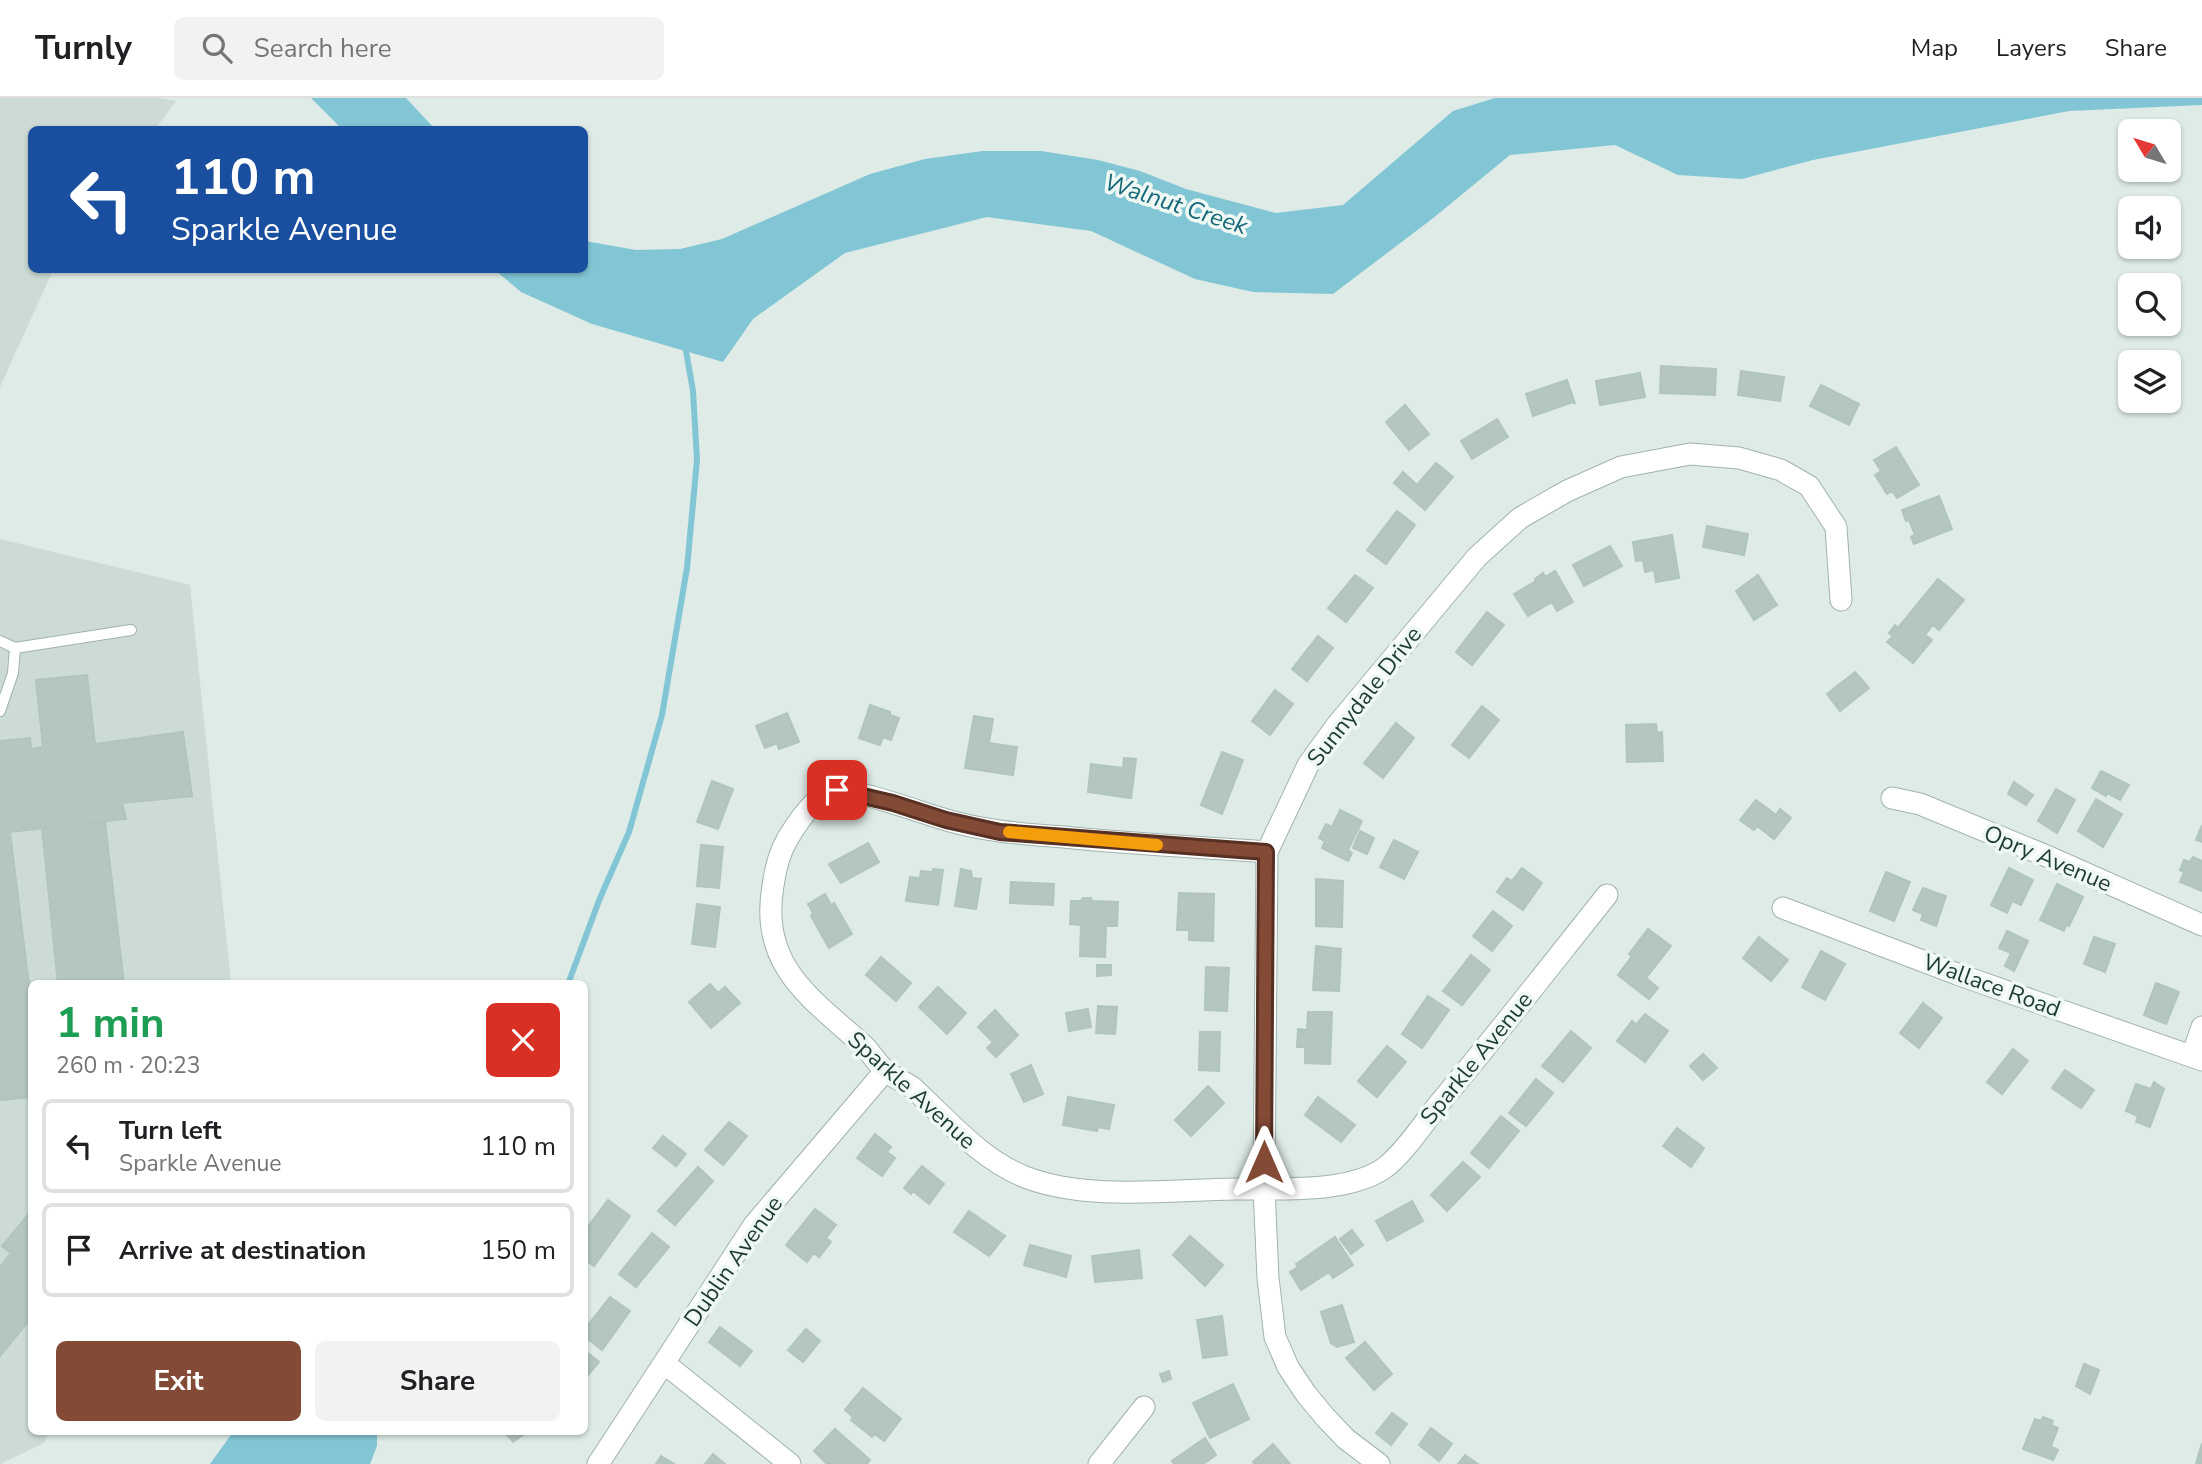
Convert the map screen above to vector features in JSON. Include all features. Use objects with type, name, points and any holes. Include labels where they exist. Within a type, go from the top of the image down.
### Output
[{"type":"street","name":"Sunnydale Drive","points":[[1378,1464],[1346,1439],[1306,1394],[1288,1367],[1275,1337],[1268,1278],[1264,1188],[1266,852],[1308,765],[1337,725],[1477,557],[1520,518],[1567,491],[1621,467],[1690,454],[1739,458],[1781,470],[1809,486],[1836,527],[1841,600]]},
{"type":"street","name":"Sparkle Avenue","points":[[1266,852],[1000,832],[837,790],[822,796],[784,844],[776,868],[770,920],[778,956],[797,985],[828,1016],[867,1048],[885,1071],[907,1083],[990,1160],[1026,1177],[1106,1192],[1264,1188],[1336,1184],[1367,1178],[1387,1167],[1607,895]]},
{"type":"street","name":"Opry Avenue","points":[[1892,798],[1920,804],[2049,857],[2202,925]]},
{"type":"street","name":"Wallace Road","points":[[1783,908],[1957,974],[2197,1058]]},
{"type":"street","points":[[2197,1058],[2202,1027]]},
{"type":"street","name":"Dublin Avenue","points":[[598,1464],[754,1225],[885,1071]]},
{"type":"street","points":[[664,1363],[790,1464]]},
{"type":"street","points":[[1099,1464],[1144,1407]]},
{"type":"lane","points":[[0,641],[15,648],[131,629]]},
{"type":"lane","points":[[0,711],[13,673],[15,648]]},
{"type":"shaded area","points":[[0,98],[159,98],[176,101],[157,126],[28,126],[28,273],[52,273],[0,387]]},
{"type":"shaded area","points":[[0,539],[190,585],[231,980],[28,980],[28,1435],[48,1435],[44,1443],[0,1464]]},
{"type":"water","points":[[311,98],[406,98],[432,126],[339,126]]},
{"type":"water","name":"Walnut Creek","points":[[1495,98],[2202,98],[2202,105],[2069,111],[1813,160],[1742,179],[1678,175],[1615,145],[1510,155],[1432,219],[1333,294],[1253,292],[1195,279],[1091,231],[987,217],[845,253],[753,319],[723,362],[592,324],[521,292],[499,273],[588,273],[588,242],[636,250],[680,249],[722,239],[870,174],[925,159],[983,151],[1041,151],[1098,160],[1140,171],[1186,189],[1276,213],[1343,205],[1453,111]]},
{"type":"water","points":[[231,1435],[377,1435],[377,1446],[370,1464],[210,1464]]},
{"type":"building","points":[[1661,366],[1716,369],[1715,395],[1660,393]]},
{"type":"building","points":[[1741,371],[1784,377],[1780,401],[1738,395]]},
{"type":"building","points":[[1640,373],[1645,397],[1600,405],[1596,381]]},
{"type":"building","points":[[1567,380],[1575,404],[1573,402],[1533,416],[1526,394]]},
{"type":"building","points":[[1821,385],[1859,404],[1849,425],[1810,406]]},
{"type":"building","points":[[1405,405],[1429,434],[1409,450],[1386,422]]},
{"type":"building","points":[[1497,419],[1508,437],[1472,459],[1461,441]]},
{"type":"building","points":[[1896,447],[1919,485],[1897,498],[1892,491],[1887,494],[1875,475],[1881,471],[1874,460]]},
{"type":"building","points":[[1436,463],[1453,477],[1425,510],[1394,483],[1403,472],[1417,485]]},
{"type":"building","points":[[1939,496],[1952,529],[1914,544],[1911,537],[1915,535],[1902,510]]},
{"type":"building","points":[[1397,511],[1415,525],[1386,564],[1367,550]]},
{"type":"building","points":[[1707,526],[1748,534],[1744,555],[1703,547]]},
{"type":"building","points":[[1672,535],[1679,578],[1656,582],[1654,570],[1645,572],[1643,560],[1636,561],[1633,542]]},
{"type":"building","points":[[1610,546],[1622,566],[1584,586],[1573,565]]},
{"type":"building","points":[[1555,571],[1573,602],[1557,611],[1552,602],[1528,616],[1514,594],[1536,581],[1543,573],[1545,577]]},
{"type":"building","points":[[1355,575],[1373,588],[1346,622],[1328,608]]},
{"type":"building","points":[[1758,575],[1777,605],[1754,620],[1736,591]]},
{"type":"building","points":[[1938,579],[1964,600],[1939,630],[1933,625],[1925,635],[1932,640],[1913,663],[1887,642],[1893,636],[1889,633],[1895,625],[1898,628]]},
{"type":"building","points":[[1487,612],[1504,625],[1472,665],[1456,652]]},
{"type":"building","points":[[1318,636],[1333,648],[1307,681],[1292,669]]},
{"type":"building","points":[[1855,672],[1869,688],[1840,711],[1827,694]]},
{"type":"building","points":[[87,675],[95,744],[183,732],[192,796],[122,803],[126,819],[0,833],[0,741],[30,738],[31,749],[43,747],[36,680]]},
{"type":"building","points":[[1275,690],[1293,704],[1270,735],[1252,721]]},
{"type":"building","points":[[870,705],[899,718],[891,740],[883,737],[880,745],[859,738]]},
{"type":"building","points":[[1482,706],[1499,720],[1469,758],[1452,745]]},
{"type":"building","points":[[787,713],[799,742],[779,749],[777,743],[765,748],[756,726]]},
{"type":"building","points":[[974,716],[993,719],[989,743],[1017,747],[1013,775],[965,768]]},
{"type":"building","points":[[1396,723],[1414,738],[1383,778],[1364,763]]},
{"type":"building","points":[[1656,724],[1657,733],[1662,732],[1663,761],[1627,762],[1626,725]]},
{"type":"building","points":[[1222,752],[1243,760],[1222,814],[1201,805]]},
{"type":"building","points":[[1124,758],[1136,759],[1131,798],[1088,792],[1091,764],[1123,768]]},
{"type":"building","points":[[2101,771],[2129,785],[2120,800],[2092,788]]},
{"type":"building","points":[[712,781],[733,789],[718,829],[697,822]]},
{"type":"building","points":[[2014,782],[2033,795],[2026,805],[2008,794]]},
{"type":"building","points":[[2056,789],[2075,800],[2057,833],[2038,821]]},
{"type":"building","points":[[2096,799],[2122,814],[2103,847],[2078,831]]},
{"type":"building","points":[[1756,800],[1776,815],[1780,809],[1791,818],[1774,839],[1757,826],[1754,830],[1740,820]]},
{"type":"building","points":[[1340,810],[1362,821],[1348,850],[1352,853],[1348,861],[1322,848],[1325,841],[1319,838],[1326,824],[1332,827]]},
{"type":"building","points":[[105,822],[124,980],[58,980],[42,828]]},
{"type":"building","points":[[2202,825],[2202,842],[2196,840]]},
{"type":"building","points":[[1360,831],[1374,838],[1367,854],[1353,848]]},
{"type":"building","points":[[10,832],[28,980],[28,1097],[0,1100],[0,833]]},
{"type":"building","points":[[1394,840],[1418,852],[1404,879],[1380,867]]},
{"type":"building","points":[[868,843],[879,862],[841,883],[829,864]]},
{"type":"building","points":[[701,845],[723,847],[719,888],[697,886]]},
{"type":"building","points":[[2193,857],[2202,861],[2202,891],[2180,882],[2184,872],[2180,870],[2184,860],[2190,862]]},
{"type":"building","points":[[1522,868],[1542,883],[1523,910],[1497,892],[1507,878],[1512,881]]},
{"type":"building","points":[[2009,868],[2033,880],[2021,905],[2012,901],[2007,913],[1991,905]]},
{"type":"building","points":[[933,869],[943,870],[938,905],[906,901],[910,877],[920,878],[921,871],[933,872]]},
{"type":"building","points":[[961,869],[971,871],[972,878],[981,879],[976,909],[955,906]]},
{"type":"building","points":[[1886,872],[1910,882],[1894,921],[1870,911]]},
{"type":"building","points":[[1316,879],[1343,881],[1342,927],[1316,926]]},
{"type":"building","points":[[1011,882],[1054,884],[1053,905],[1010,903]]},
{"type":"building","points":[[2057,884],[2083,897],[2064,931],[2040,920]]},
{"type":"building","points":[[1923,888],[1946,896],[1936,926],[1921,920],[1923,914],[1913,910]]},
{"type":"building","points":[[1179,893],[1214,894],[1213,941],[1189,940],[1189,930],[1177,930]]},
{"type":"building","points":[[825,894],[831,905],[834,903],[852,934],[829,948],[811,916],[813,913],[808,904]]},
{"type":"building","points":[[1083,898],[1118,902],[1117,926],[1106,926],[1105,957],[1080,956],[1081,925],[1070,924],[1071,901],[1081,901]]},
{"type":"building","points":[[697,904],[720,907],[715,947],[692,944]]},
{"type":"building","points":[[1493,911],[1512,926],[1492,951],[1473,936]]},
{"type":"building","points":[[1648,929],[1671,946],[1646,978],[1658,988],[1649,999],[1618,975],[1632,956],[1629,954]]},
{"type":"building","points":[[2007,931],[2028,941],[2014,971],[2005,966],[2011,953],[1999,948]]},
{"type":"building","points":[[1759,937],[1788,960],[1771,981],[1743,958]]},
{"type":"building","points":[[2094,937],[2115,944],[2105,972],[2084,964]]},
{"type":"building","points":[[1316,946],[1341,949],[1339,991],[1313,990]]},
{"type":"building","points":[[1821,951],[1845,964],[1825,1000],[1802,987]]},
{"type":"building","points":[[1471,955],[1490,970],[1462,1005],[1443,991]]},
{"type":"building","points":[[881,957],[911,983],[896,1001],[866,975]]},
{"type":"building","points":[[1097,965],[1111,965],[1111,975],[1097,976]]},
{"type":"building","points":[[1206,967],[1229,968],[1227,1011],[1205,1010]]},
{"type":"building","points":[[2156,983],[2179,992],[2166,1024],[2144,1015]]},
{"type":"building","points":[[710,984],[718,993],[725,987],[740,1003],[711,1028],[689,1002]]},
{"type":"building","points":[[938,987],[966,1013],[947,1034],[919,1007]]},
{"type":"building","points":[[1428,996],[1449,1010],[1422,1048],[1402,1034]]},
{"type":"building","points":[[1923,1003],[1942,1018],[1919,1048],[1900,1033]]},
{"type":"building","points":[[1098,1006],[1117,1007],[1115,1034],[1096,1033]]},
{"type":"building","points":[[1088,1009],[1091,1027],[1069,1031],[1066,1013]]},
{"type":"building","points":[[995,1010],[1018,1035],[996,1057],[987,1048],[993,1042],[978,1027]]},
{"type":"building","points":[[1308,1012],[1332,1012],[1330,1064],[1305,1063],[1305,1047],[1297,1047],[1298,1029],[1307,1030]]},
{"type":"building","points":[[1645,1014],[1668,1031],[1645,1062],[1617,1041],[1632,1021],[1636,1025]]},
{"type":"building","points":[[1571,1031],[1591,1048],[1563,1082],[1542,1066]]},
{"type":"building","points":[[1200,1032],[1220,1032],[1219,1071],[1199,1070]]},
{"type":"building","points":[[1387,1046],[1406,1062],[1377,1097],[1358,1081]]},
{"type":"building","points":[[2013,1049],[2028,1061],[2002,1094],[1987,1082]]},
{"type":"building","points":[[1703,1054],[1717,1068],[1703,1080],[1690,1066]]},
{"type":"building","points":[[1031,1065],[1043,1094],[1024,1102],[1011,1074]]},
{"type":"building","points":[[2065,1070],[2094,1090],[2081,1108],[2052,1088]]},
{"type":"building","points":[[1536,1079],[1553,1093],[1526,1126],[1509,1113]]},
{"type":"building","points":[[2154,1082],[2164,1089],[2150,1127],[2136,1122],[2138,1116],[2126,1111],[2136,1084],[2151,1089]]},
{"type":"building","points":[[1208,1086],[1224,1103],[1191,1136],[1175,1120]]},
{"type":"building","points":[[1068,1097],[1114,1105],[1109,1129],[1098,1127],[1097,1131],[1063,1125]]},
{"type":"building","points":[[1318,1097],[1355,1125],[1341,1142],[1305,1115]]},
{"type":"building","points":[[1501,1116],[1519,1131],[1489,1168],[1471,1153]]},
{"type":"building","points":[[729,1122],[747,1136],[723,1165],[705,1150]]},
{"type":"building","points":[[1677,1128],[1704,1148],[1691,1167],[1663,1146]]},
{"type":"building","points":[[875,1134],[891,1147],[887,1152],[895,1158],[882,1176],[857,1158]]},
{"type":"building","points":[[663,1136],[686,1154],[676,1166],[653,1148]]},
{"type":"building","points":[[1463,1162],[1480,1177],[1447,1211],[1431,1195]]},
{"type":"building","points":[[922,1166],[944,1184],[929,1204],[913,1191],[911,1194],[904,1188]]},
{"type":"building","points":[[698,1167],[713,1181],[675,1225],[658,1211]]},
{"type":"building","points":[[608,1200],[630,1216],[594,1266],[588,1262],[588,1227]]},
{"type":"building","points":[[1412,1201],[1423,1221],[1387,1241],[1376,1221]]},
{"type":"building","points":[[815,1209],[836,1225],[826,1238],[831,1242],[819,1257],[814,1253],[807,1262],[786,1245]]},
{"type":"building","points":[[969,1211],[1005,1236],[989,1256],[954,1232]]},
{"type":"building","points":[[28,1215],[28,1322],[0,1356],[0,1267],[11,1253],[2,1246]]},
{"type":"building","points":[[1352,1230],[1363,1245],[1351,1254],[1340,1239]]},
{"type":"building","points":[[652,1233],[669,1247],[636,1287],[619,1274]]},
{"type":"building","points":[[1190,1236],[1223,1265],[1205,1286],[1173,1255]]},
{"type":"building","points":[[1335,1237],[1353,1265],[1333,1278],[1329,1272],[1301,1290],[1290,1272],[1298,1267],[1296,1264]]},
{"type":"building","points":[[1030,1245],[1071,1256],[1066,1277],[1024,1265]]},
{"type":"building","points":[[1139,1250],[1142,1278],[1095,1282],[1092,1256]]},
{"type":"building","points":[[610,1297],[630,1311],[602,1350],[588,1339],[588,1325]]},
{"type":"building","points":[[1342,1305],[1354,1342],[1337,1347],[1331,1343],[1321,1312]]},
{"type":"building","points":[[1222,1316],[1227,1355],[1203,1358],[1197,1320]]},
{"type":"building","points":[[720,1327],[752,1351],[740,1366],[709,1342]]},
{"type":"building","points":[[806,1329],[820,1341],[803,1362],[788,1350]]},
{"type":"building","points":[[1365,1342],[1392,1374],[1374,1390],[1346,1358]]},
{"type":"building","points":[[588,1353],[599,1362],[588,1375]]},
{"type":"building","points":[[2084,1364],[2099,1370],[2090,1394],[2076,1386]]},
{"type":"building","points":[[1169,1371],[1171,1379],[1163,1382],[1160,1374]]},
{"type":"building","points":[[1233,1384],[1249,1419],[1210,1438],[1193,1403]]},
{"type":"building","points":[[863,1388],[901,1419],[884,1441],[875,1434],[872,1437],[851,1420],[853,1417],[845,1410]]},
{"type":"building","points":[[1392,1413],[1407,1424],[1391,1445],[1376,1433]]},
{"type":"building","points":[[2043,1417],[2053,1421],[2051,1425],[2058,1428],[2051,1446],[2058,1450],[2053,1460],[2023,1449],[2035,1419],[2041,1421]]},
{"type":"building","points":[[1431,1428],[1452,1444],[1439,1461],[1419,1445]]},
{"type":"building","points":[[835,1429],[870,1460],[867,1464],[827,1464],[814,1451]]},
{"type":"building","points":[[507,1435],[523,1435],[513,1442]]},
{"type":"building","points":[[1205,1438],[1216,1455],[1203,1464],[1174,1464],[1172,1461]]},
{"type":"building","points":[[2202,1443],[2202,1464],[2196,1464]]},
{"type":"building","points":[[1273,1444],[1290,1464],[1253,1462]]},
{"type":"building","points":[[713,1454],[725,1464],[705,1464]]},
{"type":"building","points":[[1465,1455],[1478,1464],[1458,1464]]},
{"type":"building","points":[[661,1456],[674,1464],[656,1464]]},
{"type":"waterway","points":[[569,980],[600,898],[629,832],[662,715],[687,568],[697,460],[687,344]]},
{"type":"slow traffic","points":[[1009,832],[1157,845]]},
{"type":"route","points":[[837,790],[1000,832],[1266,852],[1264,1162]]}]
